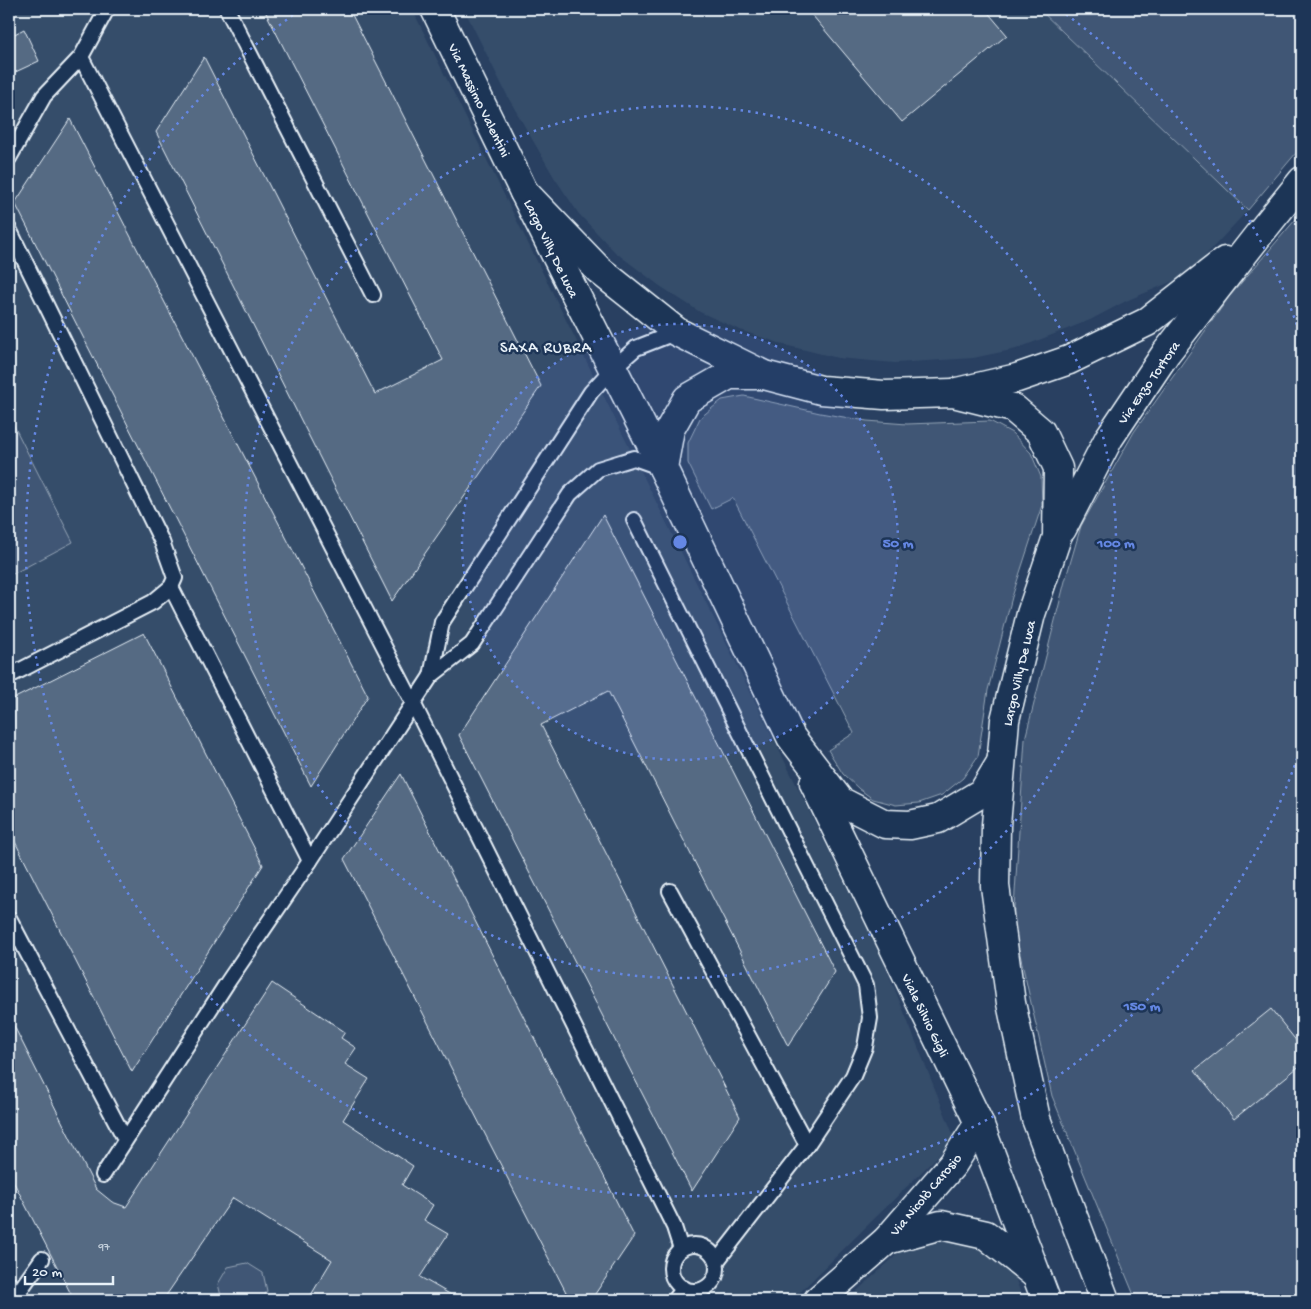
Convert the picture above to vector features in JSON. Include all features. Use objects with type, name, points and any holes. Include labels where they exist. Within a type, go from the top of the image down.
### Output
[{"type":"street","name":"Via Massimo Valentini","points":[[435,9],[524,192]]},
{"type":"street","name":"Via Enzo Tortora","points":[[1057,538],[1109,438],[1166,353],[1302,181]]},
{"type":"street","name":"Largo Villy De Luca","points":[[524,192],[599,270],[677,332],[764,375],[821,390],[884,395],[954,393],[1013,408],[1041,432],[1058,468],[1057,538],[1028,624],[1005,720],[1002,760],[983,792],[938,820],[910,825],[885,824],[840,801],[791,737],[663,468],[524,192]]},
{"type":"street","name":"Via Enzo Tortora","points":[[954,393],[1017,378],[1069,360],[1147,322],[1256,238]]},
{"type":"street","name":"Largo Villy De Luca","points":[[663,468],[670,428],[687,399],[729,375],[764,375]]},
{"type":"street","name":"Viale Silvio Gigli","points":[[791,737],[978,1123],[1042,1288]]},
{"type":"street","points":[[1002,760],[996,825],[995,886],[1011,1003],[1036,1119],[1105,1300]]},
{"type":"street","name":"Via Nicolò Carosio","points":[[818,1300],[887,1240],[953,1164],[978,1123]]},
{"type":"street","name":"Via Nicolò Carosio","points":[[887,1240],[941,1225],[986,1235],[1042,1288]]},
{"type":"lane","points":[[9,158],[44,96],[80,58],[107,9]]},
{"type":"lane","points":[[227,9],[373,295]]},
{"type":"lane","points":[[80,58],[413,703],[674,1227],[681,1249]]},
{"type":"lane","points":[[9,229],[162,542],[175,578],[171,587],[153,602],[9,676]]},
{"type":"lane","points":[[431,676],[442,622],[591,392],[612,369],[636,348],[677,332]]},
{"type":"lane","points":[[102,1175],[431,676],[472,644],[570,494],[598,469],[634,458],[663,468]]},
{"type":"lane","points":[[634,520],[866,985],[870,1018],[865,1047],[853,1076],[806,1145],[717,1261]]},
{"type":"lane","points":[[171,587],[310,861]]},
{"type":"lane","points":[[670,891],[806,1145]]},
{"type":"lane","points":[[9,918],[125,1139]]},
{"type":"lane","points":[[695,1244],[714,1254],[717,1261],[716,1276],[706,1288],[691,1291],[678,1284],[673,1277],[672,1262],[675,1254],[681,1249],[695,1244]]},
{"type":"lane","points":[[16,1299],[42,1259]]},
{"type":"lane","points":[[9,1283],[16,1299]]},
{"type":"lane","points":[[675,1300],[684,1288]]},
{"type":"shaded area","points":[[9,9],[412,9],[883,960],[955,1139],[792,1300],[9,1300]]},
{"type":"shaded area","points":[[464,9],[1039,9],[1248,210],[1187,275],[1126,301],[1090,320],[1016,349],[973,358],[895,363],[838,358],[785,345],[740,330],[700,312],[660,286],[615,252],[579,214],[554,177],[509,99]]},
{"type":"shaded area","points":[[1039,9],[1302,9],[1302,146],[1248,210]]},
{"type":"shaded area","points":[[1302,212],[1302,1300],[1136,1300],[1052,1096],[1013,923],[1025,739],[1081,526],[1134,432],[1229,297]]},
{"type":"shaded area","points":[[744,396],[820,413],[867,421],[907,424],[990,421],[1012,433],[1031,453],[1041,477],[1042,505],[1012,597],[988,690],[978,756],[963,778],[942,795],[919,803],[896,805],[873,799],[843,774],[828,750],[854,733],[733,498],[711,509],[688,463],[688,443],[700,418],[722,400]]},
{"type":"shaded area","points":[[9,416],[73,542],[9,576]]},
{"type":"shaded area","points":[[928,1238],[979,1244],[1016,1280],[1023,1300],[847,1300],[902,1250]]},
{"type":"shaded area","points":[[247,1263],[263,1273],[267,1291],[262,1300],[222,1300],[218,1284],[228,1267]]},
{"type":"building","points":[[264,9],[349,9],[541,386],[392,601],[156,132],[204,57],[375,394],[443,360]]},
{"type":"building","points":[[807,9],[985,9],[1007,35],[902,122]]},
{"type":"building","points":[[24,29],[39,61],[9,75],[9,37]]},
{"type":"building","points":[[70,119],[368,696],[311,786],[15,203]]},
{"type":"building","points":[[603,515],[835,972],[788,1046],[608,691],[541,725],[740,1117],[692,1191],[459,735]]},
{"type":"building","points":[[144,633],[263,865],[132,1072],[9,830],[9,701]]},
{"type":"building","points":[[401,774],[634,1236],[591,1300],[570,1300],[344,859]]},
{"type":"building","points":[[272,983],[345,1032],[341,1038],[356,1048],[345,1064],[369,1079],[343,1120],[413,1166],[402,1185],[433,1205],[424,1220],[448,1234],[420,1277],[460,1300],[308,1300],[332,1260],[233,1198],[163,1300],[74,1300],[9,1173],[9,1016],[96,1189],[112,1202],[126,1207]]},
{"type":"building","points":[[1271,1009],[1302,1048],[1302,1064],[1234,1119],[1195,1070]]},
{"type":"district","name":"SAXA RUBRA","points":[[546,346]]}]
